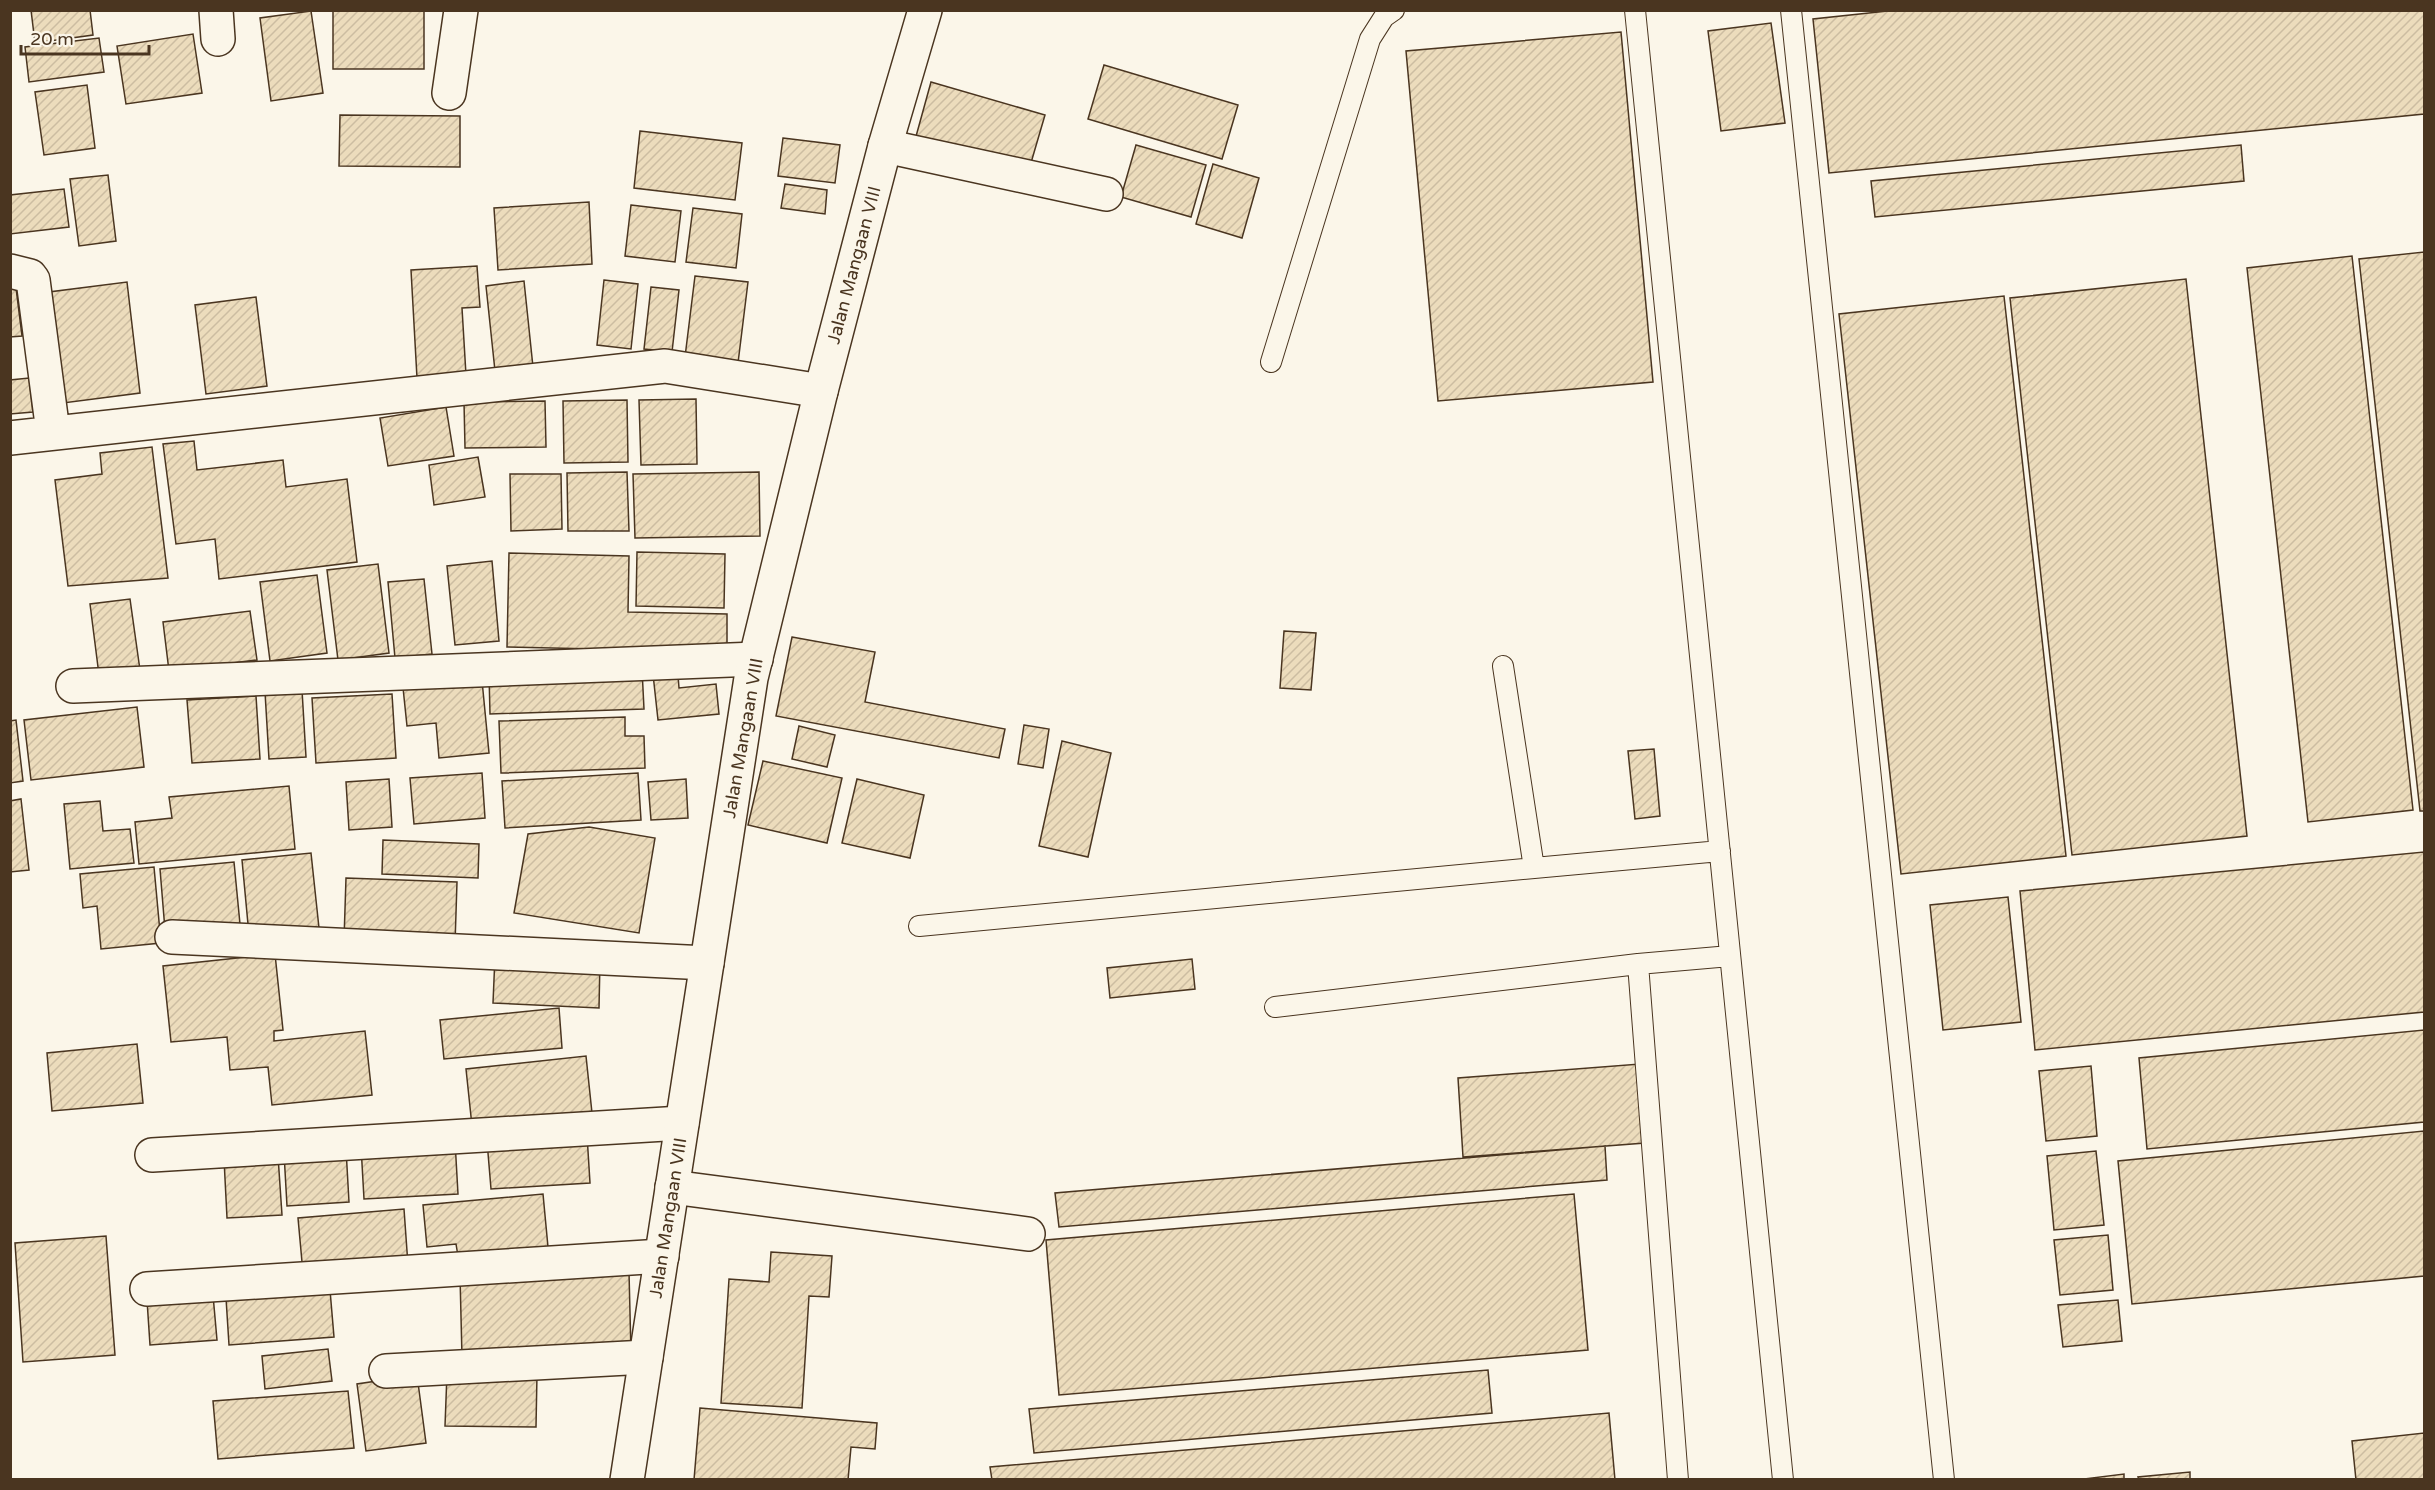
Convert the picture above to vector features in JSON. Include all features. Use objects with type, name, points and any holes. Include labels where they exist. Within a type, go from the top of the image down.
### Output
[{"type":"street","points":[[449,93],[461,10]]},
{"type":"street","name":"Jalan Mangaan VIII","points":[[627,1479],[751,678],[821,391],[885,146],[925,10]]},
{"type":"street","points":[[885,146],[1106,194]]},
{"type":"street","points":[[10,272],[30,276],[33,280],[53,432]]},
{"type":"street","points":[[10,438],[665,366],[821,391]]},
{"type":"street","points":[[73,686],[756,659]]},
{"type":"street","points":[[172,937],[707,963]]},
{"type":"street","points":[[152,1155],[682,1123]]},
{"type":"street","points":[[672,1187],[1028,1234]]},
{"type":"street","points":[[147,1289],[662,1256]]},
{"type":"street","points":[[386,1371],[646,1357]]},
{"type":"lane","points":[[1271,362],[1370,39],[1384,18],[1394,10]]},
{"type":"lane","points":[[1635,10],[1783,1479]]},
{"type":"lane","points":[[1791,10],[1944,1479]]},
{"type":"lane","points":[[1503,666],[1534,868]]},
{"type":"lane","points":[[919,926],[1720,851]]},
{"type":"lane","points":[[1275,1007],[1638,964],[1730,956]]},
{"type":"lane","points":[[1638,964],[1678,1479]]},
{"type":"building","points":[[31,10],[90,10],[93,35],[35,43]]},
{"type":"building","points":[[333,10],[424,10],[424,69],[333,69]]},
{"type":"building","points":[[1897,10],[2424,10],[2424,114],[1829,173],[1813,19]]},
{"type":"building","points":[[311,11],[323,93],[271,101],[260,18]]},
{"type":"building","points":[[1771,23],[1785,123],[1721,131],[1708,31]]},
{"type":"building","points":[[1621,32],[1653,382],[1438,401],[1406,51]]},
{"type":"building","points":[[193,34],[202,93],[126,104],[117,46]]},
{"type":"building","points":[[99,38],[104,72],[29,82],[25,47]]},
{"type":"building","points":[[1104,65],[1238,105],[1222,159],[1088,119]]},
{"type":"building","points":[[931,82],[1045,115],[1028,173],[915,140]]},
{"type":"building","points":[[87,85],[95,148],[44,155],[35,92]]},
{"type":"building","points":[[340,115],[460,116],[460,167],[339,166]]},
{"type":"building","points":[[640,131],[742,143],[735,200],[634,188]]},
{"type":"building","points":[[783,138],[840,145],[835,183],[778,176]]},
{"type":"building","points":[[1136,145],[1206,165],[1191,217],[1121,197]]},
{"type":"building","points":[[2241,145],[2244,181],[1875,217],[1871,181]]},
{"type":"building","points":[[1213,164],[1259,178],[1242,238],[1196,224]]},
{"type":"building","points":[[108,175],[116,241],[79,246],[70,179]]},
{"type":"building","points":[[785,184],[827,190],[825,214],[781,208]]},
{"type":"building","points":[[64,189],[69,227],[10,234],[10,195]]},
{"type":"building","points":[[589,202],[592,264],[498,270],[494,208]]},
{"type":"building","points":[[631,205],[681,211],[675,262],[625,256]]},
{"type":"building","points":[[693,208],[742,214],[736,268],[686,262]]},
{"type":"building","points":[[2424,252],[2424,811],[2420,811],[2359,259]]},
{"type":"building","points":[[2352,256],[2413,810],[2308,822],[2247,268]]},
{"type":"building","points":[[477,266],[480,307],[462,308],[466,375],[417,378],[411,270]]},
{"type":"building","points":[[695,276],[748,282],[738,363],[685,357]]},
{"type":"building","points":[[2186,279],[2247,836],[2072,855],[2010,298]]},
{"type":"building","points":[[604,280],[638,284],[631,349],[597,345]]},
{"type":"building","points":[[524,281],[533,367],[495,371],[486,286]]},
{"type":"building","points":[[127,282],[140,393],[63,403],[49,292]]},
{"type":"building","points":[[651,287],[679,290],[672,352],[644,349]]},
{"type":"building","points":[[16,288],[22,336],[10,337],[10,289]]},
{"type":"building","points":[[2004,296],[2066,856],[1901,874],[1839,314]]},
{"type":"building","points":[[256,297],[267,386],[206,394],[195,305]]},
{"type":"building","points":[[29,378],[33,412],[10,414],[10,380]]},
{"type":"building","points":[[696,399],[697,464],[641,465],[639,400]]},
{"type":"building","points":[[627,400],[628,462],[564,463],[563,401]]},
{"type":"building","points":[[545,401],[546,447],[465,448],[464,402]]},
{"type":"building","points":[[446,407],[454,456],[388,466],[380,418]]},
{"type":"building","points":[[194,441],[197,470],[283,460],[286,487],[347,479],[357,562],[219,579],[215,539],[176,544],[163,444]]},
{"type":"building","points":[[152,447],[168,578],[68,586],[55,480],[102,474],[100,453]]},
{"type":"building","points":[[478,457],[485,497],[434,505],[429,465]]},
{"type":"building","points":[[627,472],[629,531],[568,531],[567,473]]},
{"type":"building","points":[[759,472],[760,536],[635,538],[633,474]]},
{"type":"building","points":[[510,474],[561,474],[562,529],[511,531]]},
{"type":"building","points":[[637,552],[725,554],[724,608],[636,606]]},
{"type":"building","points":[[509,553],[629,556],[628,612],[727,614],[727,652],[507,647]]},
{"type":"building","points":[[492,561],[499,641],[455,645],[447,566]]},
{"type":"building","points":[[378,564],[389,653],[338,660],[327,570]]},
{"type":"building","points":[[317,575],[327,653],[270,661],[260,582]]},
{"type":"building","points":[[424,579],[432,654],[395,658],[388,582]]},
{"type":"building","points":[[130,599],[140,670],[99,675],[90,604]]},
{"type":"building","points":[[250,611],[257,660],[169,671],[163,622]]},
{"type":"building","points":[[1284,631],[1316,633],[1311,690],[1280,688]]},
{"type":"building","points":[[792,637],[875,652],[865,702],[1005,729],[999,758],[776,716]]},
{"type":"building","points":[[677,663],[679,688],[716,684],[719,714],[658,720],[652,665]]},
{"type":"building","points":[[642,669],[644,709],[490,714],[489,674]]},
{"type":"building","points":[[481,670],[489,753],[439,758],[436,723],[407,726],[402,678]]},
{"type":"building","points":[[302,690],[306,757],[269,759],[265,692]]},
{"type":"building","points":[[392,694],[396,758],[316,763],[312,698]]},
{"type":"building","points":[[256,696],[260,759],[192,763],[187,700]]},
{"type":"building","points":[[137,707],[144,767],[31,780],[24,720]]},
{"type":"building","points":[[625,717],[625,736],[644,736],[645,768],[501,773],[499,721]]},
{"type":"building","points":[[16,720],[23,781],[10,783],[10,721]]},
{"type":"building","points":[[1024,725],[1049,729],[1043,768],[1018,764]]},
{"type":"building","points":[[799,726],[835,735],[827,767],[792,759]]},
{"type":"building","points":[[1062,741],[1111,753],[1088,857],[1039,846]]},
{"type":"building","points":[[1654,749],[1660,816],[1635,819],[1628,751]]},
{"type":"building","points":[[763,761],[842,778],[827,843],[748,825]]},
{"type":"building","points":[[482,773],[485,818],[414,824],[410,778]]},
{"type":"building","points":[[638,773],[641,820],[505,828],[502,781]]},
{"type":"building","points":[[389,779],[392,827],[349,830],[346,782]]},
{"type":"building","points":[[686,779],[688,818],[651,820],[648,782]]},
{"type":"building","points":[[857,779],[924,795],[910,858],[842,843]]},
{"type":"building","points":[[289,786],[295,849],[139,864],[135,822],[172,818],[169,797]]},
{"type":"building","points":[[21,799],[29,870],[10,872],[10,801]]},
{"type":"building","points":[[100,801],[103,831],[130,829],[134,863],[70,869],[64,804]]},
{"type":"building","points":[[589,827],[655,838],[639,933],[514,913],[528,834]]},
{"type":"building","points":[[383,840],[479,844],[478,878],[382,874]]},
{"type":"building","points":[[2424,852],[2424,1012],[2035,1050],[2020,891]]},
{"type":"building","points":[[311,853],[319,928],[249,935],[242,860]]},
{"type":"building","points":[[234,862],[240,924],[165,930],[160,869]]},
{"type":"building","points":[[154,867],[161,943],[101,949],[97,906],[83,908],[80,874]]},
{"type":"building","points":[[346,878],[457,882],[455,944],[344,940]]},
{"type":"building","points":[[2008,897],[2021,1022],[1943,1030],[1930,905]]},
{"type":"building","points":[[275,954],[283,1030],[274,1031],[274,1041],[365,1031],[372,1095],[272,1105],[268,1067],[230,1070],[227,1037],[171,1042],[163,966]]},
{"type":"building","points":[[495,956],[600,960],[599,1008],[493,1003]]},
{"type":"building","points":[[1192,959],[1195,989],[1110,998],[1107,968]]},
{"type":"building","points":[[559,1008],[562,1048],[444,1059],[440,1020]]},
{"type":"building","points":[[2424,1030],[2424,1122],[2147,1149],[2139,1058]]},
{"type":"building","points":[[137,1044],[143,1103],[52,1111],[47,1053]]},
{"type":"building","points":[[586,1056],[592,1113],[472,1126],[466,1069]]},
{"type":"building","points":[[1640,1064],[1645,1143],[1463,1157],[1458,1078]]},
{"type":"building","points":[[2091,1066],[2097,1136],[2046,1141],[2039,1071]]},
{"type":"building","points":[[2424,1131],[2424,1276],[2132,1304],[2118,1161]]},
{"type":"building","points":[[587,1135],[590,1183],[491,1189],[487,1141]]},
{"type":"building","points":[[455,1141],[458,1194],[364,1199],[361,1146]]},
{"type":"building","points":[[1605,1146],[1607,1180],[1059,1227],[1055,1193]]},
{"type":"building","points":[[346,1149],[349,1202],[287,1206],[284,1153]]},
{"type":"building","points":[[2096,1151],[2104,1225],[2054,1230],[2047,1156]]},
{"type":"building","points":[[278,1156],[282,1215],[227,1218],[224,1159]]},
{"type":"building","points":[[543,1194],[548,1247],[458,1256],[456,1244],[427,1247],[423,1205]]},
{"type":"building","points":[[1574,1194],[1588,1350],[1059,1395],[1046,1240]]},
{"type":"building","points":[[404,1209],[408,1265],[303,1273],[298,1218]]},
{"type":"building","points":[[2108,1235],[2113,1290],[2060,1295],[2054,1240]]},
{"type":"building","points":[[106,1236],[115,1355],[23,1362],[15,1243]]},
{"type":"building","points":[[771,1252],[832,1256],[829,1297],[809,1296],[802,1408],[721,1403],[729,1279],[769,1282]]},
{"type":"building","points":[[629,1272],[631,1354],[462,1357],[460,1276]]},
{"type":"building","points":[[330,1290],[334,1337],[229,1345],[226,1298]]},
{"type":"building","points":[[213,1295],[217,1340],[150,1345],[147,1300]]},
{"type":"building","points":[[2118,1300],[2122,1341],[2063,1347],[2058,1305]]},
{"type":"building","points":[[328,1349],[332,1381],[265,1389],[262,1356]]},
{"type":"building","points":[[1488,1370],[1492,1413],[1034,1453],[1029,1409]]},
{"type":"building","points":[[447,1373],[537,1374],[536,1427],[445,1426]]},
{"type":"building","points":[[417,1375],[426,1443],[366,1451],[357,1384]]},
{"type":"building","points":[[348,1391],[354,1448],[218,1459],[213,1401]]},
{"type":"building","points":[[700,1408],[877,1423],[875,1449],[851,1447],[848,1480],[694,1480]]},
{"type":"building","points":[[1609,1413],[1615,1480],[992,1480],[990,1467]]},
{"type":"building","points":[[2424,1433],[2424,1480],[2356,1480],[2352,1441]]},
{"type":"building","points":[[2190,1472],[2190,1480],[2139,1480],[2138,1477]]},
{"type":"building","points":[[2124,1474],[2124,1480],[2076,1480]]}]
